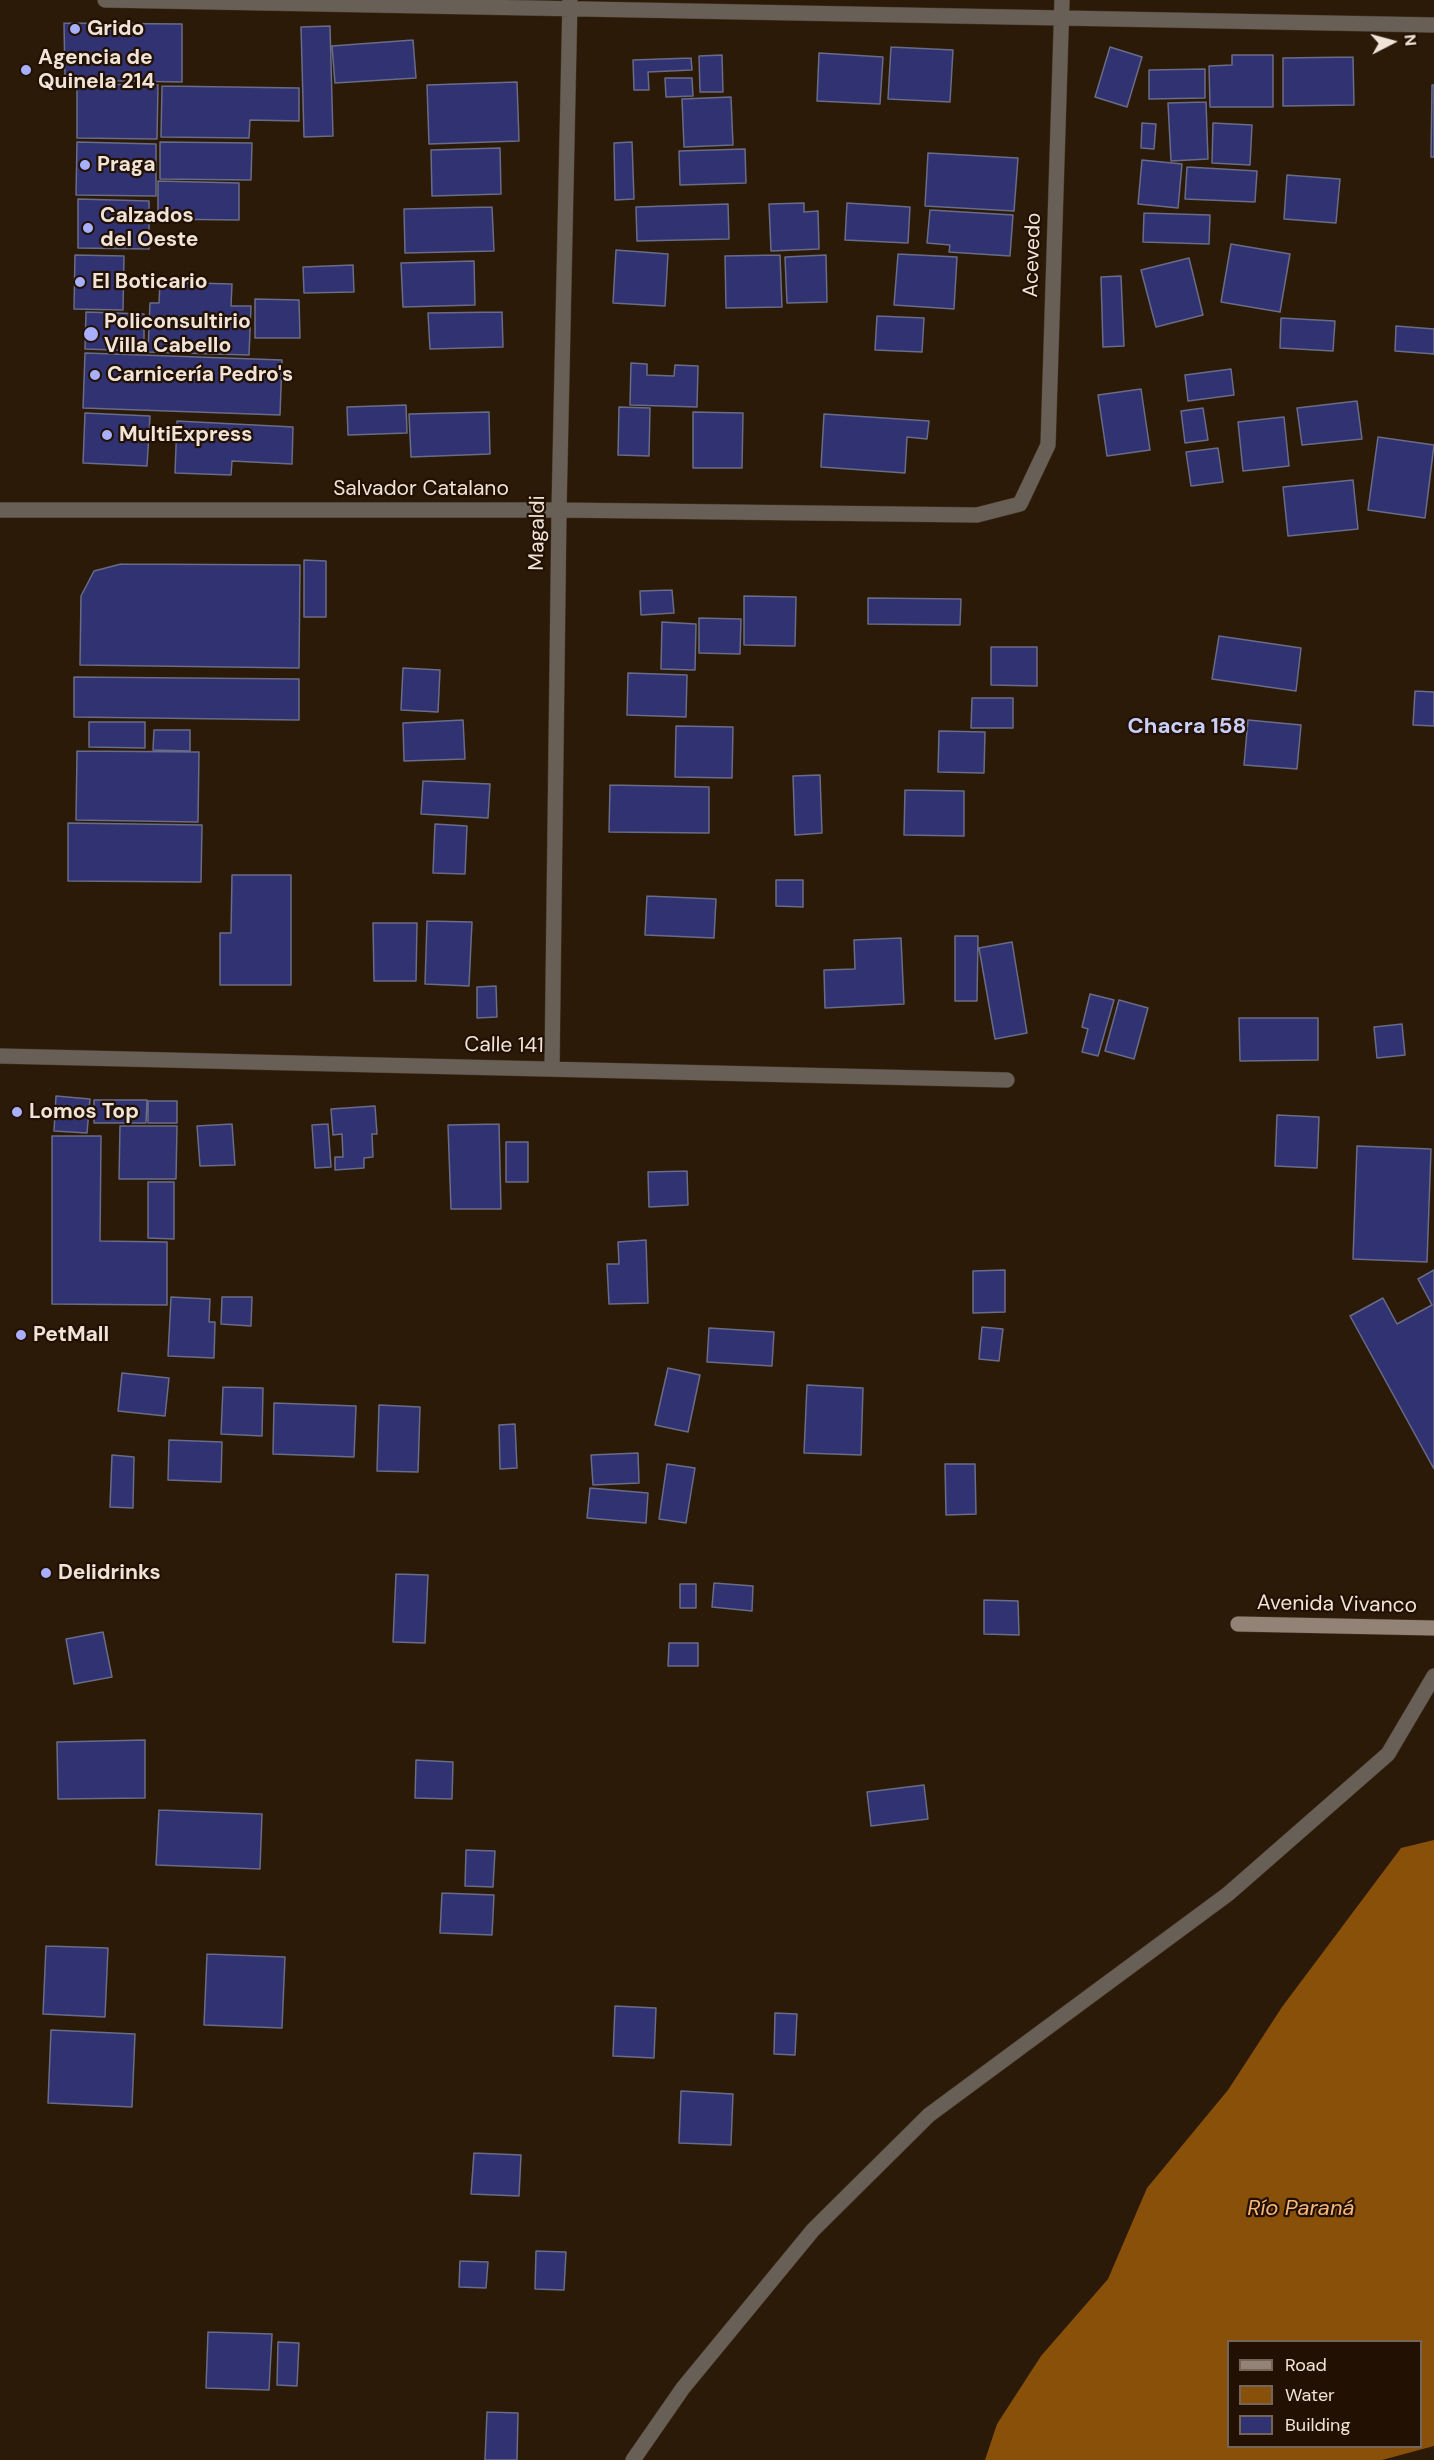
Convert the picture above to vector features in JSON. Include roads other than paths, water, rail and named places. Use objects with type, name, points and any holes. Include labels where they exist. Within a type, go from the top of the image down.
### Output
[{"type":"main road","name":"Avenida Vivanco","points":[[1238,1624],[1434,1628]]},
{"type":"street","points":[[105,0],[570,4],[1061,18],[1434,25]]},
{"type":"street","name":"Acevedo","points":[[1020,504],[1048,445],[1062,0]]},
{"type":"street","name":"Magaldi","points":[[552,1068],[559,510],[570,4]]},
{"type":"street","name":"Salvador Catalano","points":[[0,510],[559,510],[977,515],[1020,504]]},
{"type":"street","name":"Calle 141","points":[[0,1056],[1007,1080]]},
{"type":"street","points":[[633,2460],[683,2388],[813,2230],[929,2115],[1228,1894],[1388,1754],[1434,1676]]},
{"type":"water","name":"Río Paraná","points":[[1434,1840],[1434,2446],[1382,2460],[985,2460],[997,2424],[1041,2356],[1108,2279],[1147,2188],[1228,2090],[1282,2007],[1401,1848]]},
{"type":"place","name":"Grido","points":[[75,29]]},
{"type":"place","name":"Agencia de Quinela 214","points":[[26,70]]},
{"type":"place","name":"Praga","points":[[85,165]]},
{"type":"place","name":"Calzados del Oeste","points":[[88,228]]},
{"type":"place","name":"El Boticario","points":[[80,282]]},
{"type":"place","name":"Policonsultirio Villa Cabello","points":[[91,334]]},
{"type":"place","name":"Carnicería Pedro's","points":[[95,375]]},
{"type":"place","name":"MultiExpress","points":[[107,435]]},
{"type":"place","name":"Lomos Top","points":[[17,1112]]},
{"type":"place","name":"PetMall","points":[[21,1335]]},
{"type":"place","name":"Delidrinks","points":[[46,1573]]},
{"type":"district","name":"Chacra 158","points":[[1187,727]]}]
